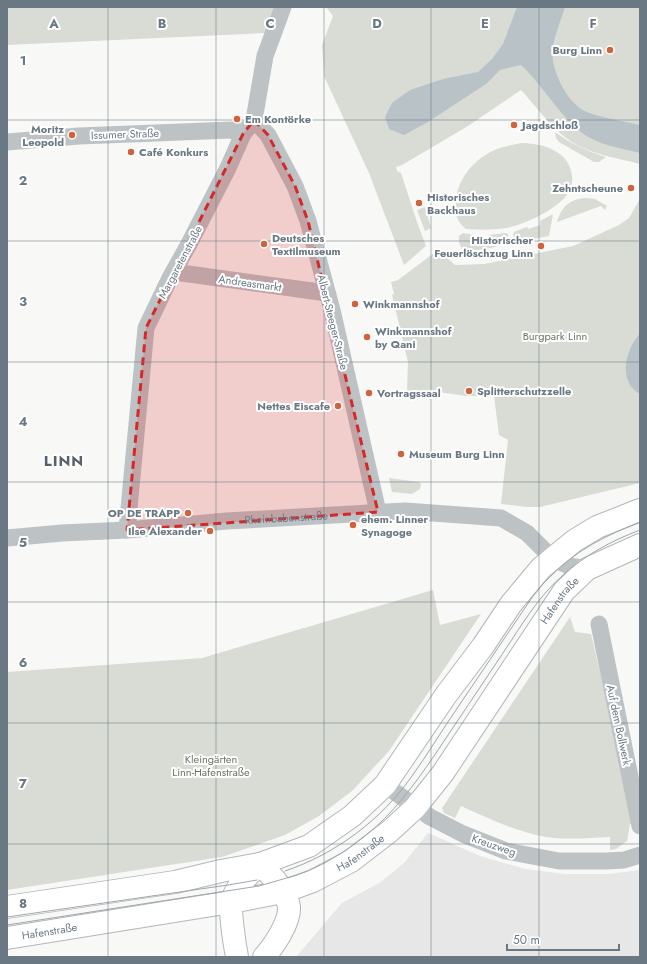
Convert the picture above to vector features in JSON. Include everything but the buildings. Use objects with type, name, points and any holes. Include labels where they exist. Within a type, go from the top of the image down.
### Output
[{"type":"main road","points":[[7,907],[176,882],[221,871],[260,864],[309,846],[352,816],[385,785],[446,695],[483,646],[511,604],[541,568],[574,541],[597,527],[640,510]]},
{"type":"main road","points":[[587,569],[640,545]]},
{"type":"main road","name":"Hafenstraße","points":[[7,938],[231,902],[283,892],[313,881],[351,861],[390,831],[415,808],[443,773],[564,591],[587,569]]},
{"type":"main road","points":[[260,864],[275,879],[289,906],[289,912],[283,929],[274,946],[264,957]]},
{"type":"main road","points":[[237,957],[231,902],[237,890],[248,875],[260,864]]},
{"type":"street","points":[[254,120],[265,56],[282,7]]},
{"type":"street","name":"Margaretenstraße","points":[[127,530],[146,328],[228,168],[242,134],[254,120]]},
{"type":"street","name":"Albert-Steeger-Straße","points":[[254,120],[268,135],[295,186],[308,221],[327,293],[378,512]]},
{"type":"street","name":"Issumer Straße","points":[[7,142],[79,136],[232,130],[242,134]]},
{"type":"street","name":"Andreasmarkt","points":[[174,272],[327,293]]},
{"type":"street","name":"Rheinbabenstraße","points":[[7,538],[62,533],[127,530],[227,521],[405,511],[501,518],[527,533],[552,558],[569,566],[587,569]]},
{"type":"street","name":"Auf dem Bollwerk","points":[[599,624],[640,826]]},
{"type":"street","name":"Kreuzweg","points":[[385,785],[430,818],[506,852],[559,861],[624,860],[640,855]]},
{"type":"highlighted area","points":[[254,120],[268,135],[295,186],[308,221],[378,512],[127,530],[146,328],[243,134]]},
{"type":"shaded area","points":[[517,7],[565,7],[557,30],[552,53],[553,62],[559,80],[569,97],[575,104],[586,112],[640,125],[640,153],[602,143],[590,138],[580,131],[562,114],[538,83],[521,65],[500,70],[486,84],[428,122],[404,135],[389,129],[385,117],[392,103],[410,90],[443,79],[478,72],[492,59],[503,44]]},
{"type":"shaded area","points":[[640,333],[640,394],[635,391],[628,381],[626,364],[630,349]]},
{"type":"shaded area","points":[[428,833],[480,856],[525,869],[565,874],[608,874],[640,870],[640,957],[296,957],[342,903],[381,882],[404,863]]},
{"type":"green space","points":[[7,7],[275,7],[266,33],[7,45]]},
{"type":"green space","points":[[326,7],[640,7],[640,164],[613,158],[586,149],[570,141],[550,123],[521,90],[468,126],[402,165],[396,167],[397,171],[401,173],[426,246],[404,265],[369,173],[324,76],[322,45],[333,16]]},
{"type":"green space","points":[[555,132],[579,147],[606,157],[599,162],[594,162],[559,142],[556,138]]},
{"type":"green space","points":[[521,143],[529,143],[554,150],[566,160],[570,167],[572,179],[568,194],[555,206],[539,216],[521,224],[496,229],[466,229],[458,220],[456,210],[457,193],[464,177],[475,163],[489,153],[500,148]]},
{"type":"green space","points":[[585,198],[595,199],[607,206],[605,210],[601,206],[557,222],[561,212],[567,205],[575,200]]},
{"type":"green space","name":"Burgpark Linn","points":[[640,199],[640,483],[540,507],[501,504],[508,440],[499,435],[494,396],[466,396],[439,392],[407,392],[408,362],[392,295],[394,294],[391,282],[398,280],[438,250],[455,265],[484,264],[573,246],[619,225],[629,218]]},
{"type":"green space","points":[[425,207],[431,228],[425,231],[417,210]]},
{"type":"green space","points":[[553,214],[549,236],[518,242],[514,241],[513,233],[527,227],[528,229],[540,225],[540,221]]},
{"type":"green space","points":[[463,233],[474,235],[476,238],[488,238],[488,235],[506,233],[508,234],[509,242],[499,246],[471,251],[460,246],[459,236]]},
{"type":"green space","points":[[389,478],[419,482],[421,484],[420,489],[412,494],[392,492]]},
{"type":"green space","name":"Kleingärten Linn-Hafenstraße","points":[[433,590],[440,625],[481,614],[389,751],[352,791],[319,816],[285,835],[222,857],[7,890],[7,672],[202,658]]},
{"type":"green space","points":[[570,617],[575,632],[591,634],[635,822],[630,824],[627,841],[616,849],[610,850],[610,837],[570,839],[546,837],[513,828],[461,806],[455,818],[444,813],[442,808]]},
{"type":"tram line","points":[[285,871],[304,864],[340,845],[387,807],[418,768],[531,599],[543,584],[571,558],[581,551],[616,532],[640,522]]},
{"type":"tram line","points":[[7,925],[259,886],[306,872],[341,853],[357,842],[385,818],[411,788],[530,612],[553,584],[589,555],[640,530]]},
{"type":"tram line","points":[[7,917],[257,880]]},
{"type":"place","name":"Burg Linn","points":[[610,50]]},
{"type":"place","name":"Em Kontörke","points":[[237,119]]},
{"type":"place","name":"Jagdschloß","points":[[514,125]]},
{"type":"place","name":"Moritz Leopold","points":[[72,135]]},
{"type":"place","name":"Café Konkurs","points":[[131,152]]},
{"type":"place","name":"Zehntscheune","points":[[631,188]]},
{"type":"place","name":"Historisches Backhaus","points":[[419,203]]},
{"type":"place","name":"Deutsches Textilmuseum","points":[[264,244]]},
{"type":"place","name":"Historischer Feuerlöschzug Linn","points":[[541,246]]},
{"type":"place","name":"Winkmannshof","points":[[355,304]]},
{"type":"place","name":"Winkmannshof by Qani","points":[[367,337]]},
{"type":"place","name":"Splitterschutzzelle","points":[[469,391]]},
{"type":"place","name":"Vortragssaal","points":[[369,393]]},
{"type":"place","name":"Nettes Eiscafe","points":[[338,406]]},
{"type":"place","name":"Museum Burg Linn","points":[[401,454]]},
{"type":"place","name":"OP DE TRAPP","points":[[188,513]]},
{"type":"place","name":"ehem. Linner Synagoge","points":[[353,525]]},
{"type":"place","name":"Ilse Alexander","points":[[210,531]]},
{"type":"district","name":"LINN","points":[[64,461]]}]
